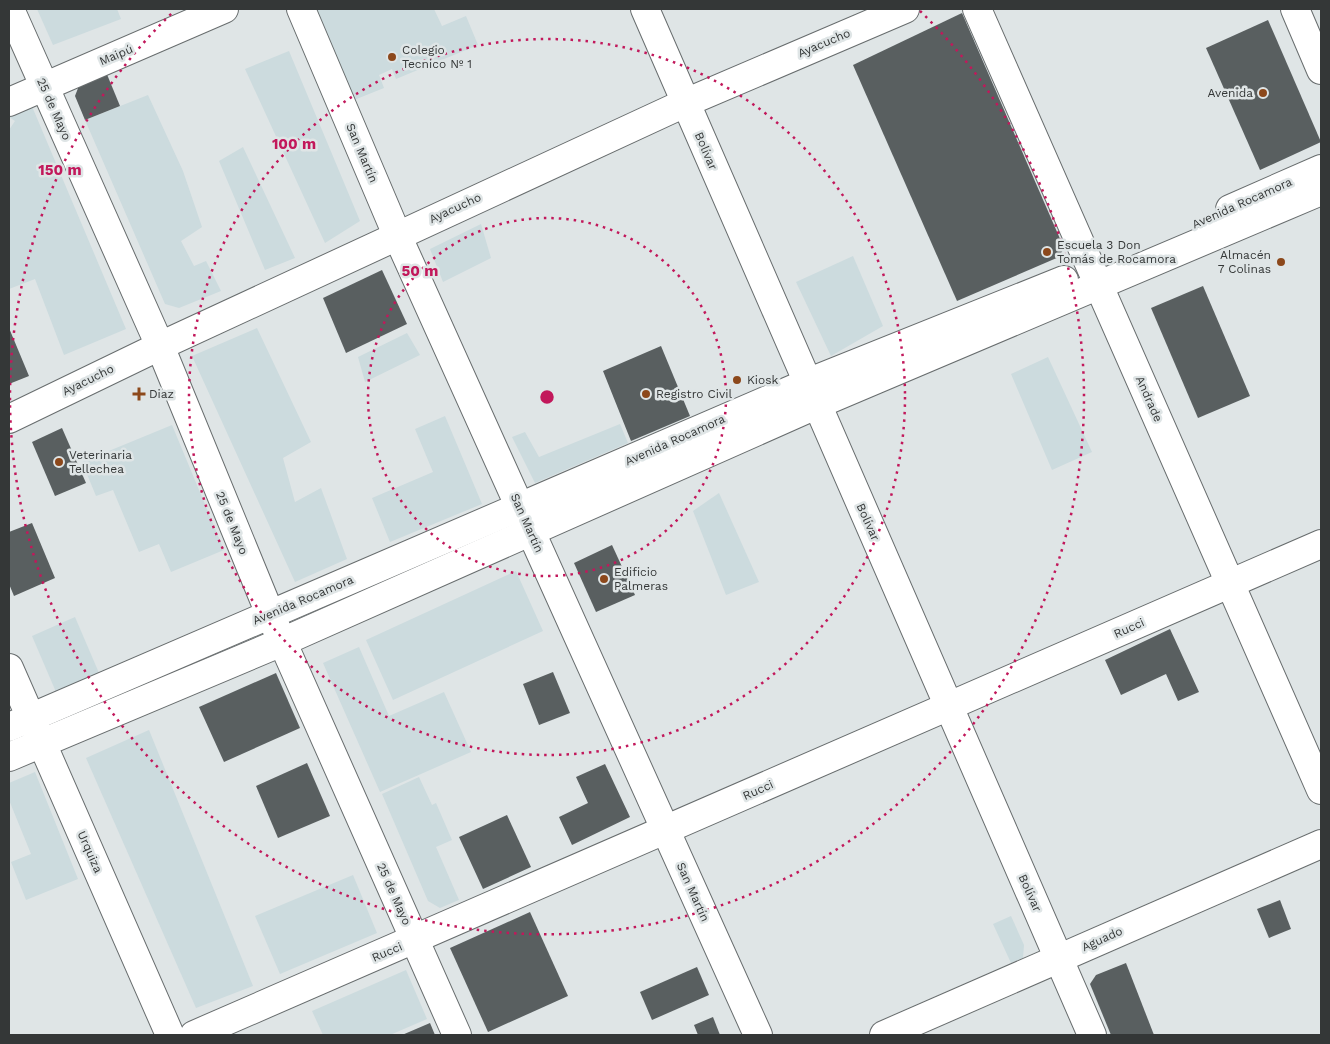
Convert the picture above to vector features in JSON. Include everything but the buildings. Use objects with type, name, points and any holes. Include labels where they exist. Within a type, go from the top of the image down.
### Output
[{"type":"street","name":"25 de Mayo","points":[[10,9],[160,346],[282,642],[457,1035]]},
{"type":"street","name":"Maipú","points":[[9,102],[224,9]]},
{"type":"street","name":"San Martín","points":[[301,9],[397,235],[758,1035]]},
{"type":"street","name":"Bolívar","points":[[645,9],[1092,1035]]},
{"type":"street","name":"Ayacucho","points":[[9,418],[397,235],[685,103],[905,9]]},
{"type":"street","name":"Andrade","points":[[977,9],[1321,790]]},
{"type":"street","points":[[1295,9],[1321,70]]},
{"type":"street","name":"Avenida Rocamora","points":[[1095,277],[1321,169]]},
{"type":"street","name":"Avenida Rocamora","points":[[9,757],[282,642],[525,520],[812,394],[1095,277],[1321,190]]},
{"type":"street","name":"Avenida Rocamora","points":[[20,722],[270,614],[525,520]]},
{"type":"street","name":"Rucci","points":[[194,1035],[1321,544]]},
{"type":"street","name":"Urquiza","points":[[9,668],[20,722],[42,742],[170,1035]]},
{"type":"street","name":"Aguado","points":[[884,1035],[1321,844]]},
{"type":"shaded area","points":[[37,9],[117,9],[121,19],[53,45]]},
{"type":"shaded area","name":"Colegio Tecnico Nº 1","points":[[316,9],[434,9],[442,26],[466,16],[478,45],[396,79],[392,69],[379,75],[384,88],[354,100]]},
{"type":"shaded area","points":[[289,51],[360,221],[325,243],[245,69]]},
{"type":"shaded area","points":[[148,95],[183,171],[202,227],[181,241],[194,266],[206,261],[221,291],[179,308],[165,304],[85,120]]},
{"type":"shaded area","points":[[31,104],[126,329],[64,355],[35,279],[9,289],[9,130],[15,121],[9,117],[9,113]]},
{"type":"shaded area","points":[[243,147],[295,258],[265,270],[219,161]]},
{"type":"shaded area","points":[[481,224],[491,258],[443,282],[430,249]]},
{"type":"shaded area","points":[[853,256],[883,326],[831,356],[796,282]]},
{"type":"shaded area","points":[[257,328],[311,442],[283,458],[295,502],[321,488],[347,559],[295,582],[192,356]]},
{"type":"shaded area","points":[[407,333],[420,355],[365,382],[358,357]]},
{"type":"shaded area","points":[[1048,357],[1092,452],[1052,470],[1011,374]]},
{"type":"shaded area","points":[[445,416],[482,504],[390,542],[372,498],[433,472],[415,429]]},
{"type":"shaded area","points":[[620,424],[628,443],[535,483],[512,437],[525,432],[539,457]]},
{"type":"shaded area","points":[[172,425],[224,550],[171,572],[159,544],[139,552],[113,490],[96,496],[82,462]]},
{"type":"shaded area","points":[[719,493],[759,582],[726,595],[693,511]]},
{"type":"shaded area","points":[[516,571],[543,631],[393,700],[366,640]]},
{"type":"shaded area","points":[[75,617],[99,673],[56,692],[32,636]]},
{"type":"shaded area","points":[[359,647],[389,716],[444,692],[471,752],[380,792],[323,663]]},
{"type":"shaded area","points":[[149,730],[253,986],[196,1008],[86,758]]},
{"type":"shaded area","points":[[35,772],[78,879],[26,900],[11,862],[31,854],[9,800],[9,783]]},
{"type":"shaded area","points":[[419,777],[432,805],[436,803],[452,840],[436,847],[459,900],[440,908],[428,901],[382,794]]},
{"type":"shaded area","points":[[353,875],[377,933],[280,974],[255,916]]},
{"type":"shaded area","points":[[1011,916],[1024,945],[1023,958],[1011,963],[993,924]]},
{"type":"shaded area","points":[[406,970],[427,1019],[390,1035],[323,1035],[312,1011]]},
{"type":"place","name":"Colegio Tecnico Nº 1","points":[[392,57]]},
{"type":"place","name":"Avenida","points":[[1263,93]]},
{"type":"place","name":"Escuela 3 Don Tomás de Rocamora","points":[[1047,252]]},
{"type":"place","name":"Almacén 7 Colinas","points":[[1281,262]]},
{"type":"place","name":"Kiosk","points":[[737,380]]},
{"type":"place","name":"Diaz","points":[[139,394]]},
{"type":"place","name":"Registro Civil","points":[[646,394]]},
{"type":"place","name":"Veterinaria Tellechea","points":[[59,462]]},
{"type":"place","name":"Edificio Palmeras","points":[[604,579]]}]
